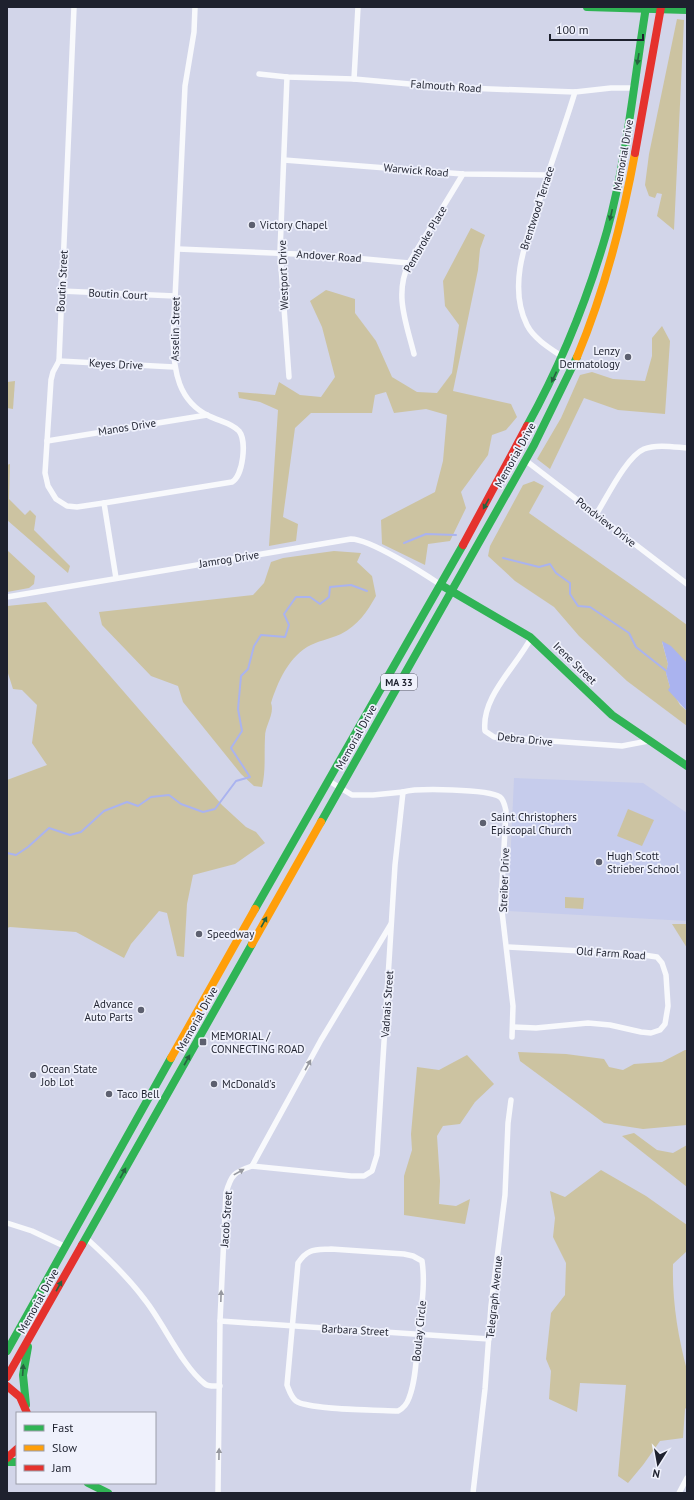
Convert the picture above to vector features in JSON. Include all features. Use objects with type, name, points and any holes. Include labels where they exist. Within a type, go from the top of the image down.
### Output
[{"type":"main road","points":[[587,7],[661,8],[687,10]]},
{"type":"main road","name":"Memorial Drive","points":[[7,1351],[236,941],[441,585],[533,419],[563,357],[589,292],[607,230],[620,172],[646,8]]},
{"type":"main road","name":"Memorial Drive","points":[[7,1377],[525,460],[549,416],[572,368],[608,274],[628,194],[661,8]]},
{"type":"main road","name":"Irene Street","points":[[441,585],[512,624],[560,662],[602,706],[620,722],[687,766]]},
{"type":"main road","points":[[151,1093],[165,1099]]},
{"type":"main road","points":[[27,1411],[23,1369],[31,1336]]},
{"type":"main road","points":[[7,1345],[15,1337]]},
{"type":"main road","points":[[7,1386],[16,1392],[27,1411]]},
{"type":"main road","points":[[7,1458],[16,1449]]},
{"type":"main road","points":[[90,1484],[108,1493]]},
{"type":"street","name":"Boutin Street","points":[[74,7],[59,361],[53,372],[51,380],[46,477],[50,490],[56,499],[70,507],[104,503]]},
{"type":"street","name":"Asselin Street","points":[[104,503],[234,480],[239,476],[243,447],[240,433],[232,425],[208,415],[199,409],[186,396],[180,385],[174,367],[173,341],[185,86],[194,32],[195,7]]},
{"type":"street","points":[[354,79],[358,7]]},
{"type":"street","name":"Falmouth Road","points":[[259,74],[288,77],[354,79],[443,87],[575,92],[612,88],[633,88]]},
{"type":"street","name":"Westport Drive","points":[[288,77],[280,252],[289,377]]},
{"type":"street","name":"Brentwood Terrace","points":[[563,357],[539,340],[528,327],[523,314],[520,295],[520,276],[523,251],[575,92]]},
{"type":"street","name":"Warwick Road","points":[[284,160],[463,174],[547,175]]},
{"type":"street","name":"Pembroke Place","points":[[414,354],[401,292],[402,278],[409,262],[463,174]]},
{"type":"street","name":"Andover Road","points":[[178,249],[280,252],[409,262]]},
{"type":"street","name":"Boutin Court","points":[[61,291],[175,296]]},
{"type":"street","name":"Keyes Drive","points":[[59,361],[174,367]]},
{"type":"street","name":"Manos Drive","points":[[47,440],[208,415]]},
{"type":"street","points":[[597,513],[624,467],[643,449],[654,447],[687,448]]},
{"type":"street","name":"Pondview Drive","points":[[525,460],[597,513],[687,584]]},
{"type":"street","points":[[104,503],[116,578]]},
{"type":"street","name":"Jamrog Drive","points":[[7,597],[356,539],[374,545],[441,585]]},
{"type":"street","name":"Debra Drive","points":[[531,638],[523,653],[496,691],[484,720],[485,731],[494,737],[622,746],[648,741]]},
{"type":"street","points":[[329,781],[352,795],[373,795],[403,792]]},
{"type":"street","name":"Streiber Drive","points":[[403,792],[415,789],[486,793],[499,796],[504,801],[506,811],[501,903],[514,1006],[512,1037]]},
{"type":"street","name":"Vadnais Street","points":[[252,1166],[351,1176],[364,1176],[372,1171],[377,1155],[391,924],[403,792]]},
{"type":"street","points":[[252,1166],[321,1040],[391,924]]},
{"type":"street","name":"Old Farm Road","points":[[507,947],[637,954],[657,957],[662,963],[666,974],[667,986],[668,1006],[664,1024],[660,1030],[651,1033],[598,1024],[513,1027]]},
{"type":"street","name":"Telegraph Avenue","points":[[473,1493],[491,1306],[505,1195],[508,1123],[511,1100]]},
{"type":"street","name":"Jacob Street","points":[[218,1493],[220,1320],[226,1193],[229,1182],[235,1172],[252,1166]]},
{"type":"street","points":[[7,1223],[32,1231],[66,1247]]},
{"type":"street","points":[[86,1238],[113,1263],[145,1299],[184,1359],[200,1379],[207,1386],[220,1386]]},
{"type":"street","name":"Boulay Circle","points":[[312,1250],[357,1250],[404,1254],[413,1256],[422,1261],[424,1274],[413,1384],[409,1399],[403,1409],[333,1408],[306,1405],[296,1401],[291,1395],[287,1385],[292,1326],[298,1263],[304,1254],[312,1250]]},
{"type":"street","name":"Barbara Street","points":[[220,1320],[489,1339]]},
{"type":"street","points":[[679,1493],[687,1478]]},
{"type":"shaded area","points":[[677,19],[684,20],[674,230],[657,216],[662,194],[657,193],[655,198],[649,196],[645,185],[649,154]]},
{"type":"shaded area","points":[[471,228],[485,235],[480,249],[478,270],[453,391],[511,404],[517,417],[506,430],[492,435],[488,455],[461,492],[466,508],[450,541],[428,544],[425,565],[382,544],[381,520],[435,492],[443,461],[447,415],[426,409],[394,413],[386,392],[375,395],[372,413],[311,413],[295,428],[283,517],[298,524],[296,541],[269,546],[278,410],[260,402],[239,398],[238,392],[275,395],[279,382],[300,395],[321,397],[335,377],[322,327],[310,301],[326,290],[355,299],[355,313],[376,341],[392,377],[417,392],[437,393],[452,373],[459,325],[445,306],[443,281]]},
{"type":"shaded area","points":[[662,326],[670,341],[665,414],[618,410],[584,398],[550,469],[537,459],[561,418],[580,375],[592,372],[613,379],[645,381],[652,356],[652,338]]},
{"type":"shaded area","points":[[15,381],[13,409],[7,408],[7,382]]},
{"type":"shaded area","points":[[10,464],[9,499],[25,515],[30,510],[36,516],[34,530],[70,566],[68,573],[7,520],[7,465]]},
{"type":"shaded area","points":[[534,481],[544,486],[529,513],[687,625],[687,663],[662,642],[668,664],[666,673],[670,687],[680,705],[687,711],[687,726],[627,681],[579,636],[554,607],[515,581],[488,556],[490,546],[523,485]]},
{"type":"shaded area","points":[[7,550],[35,576],[34,584],[29,588],[7,592]]},
{"type":"shaded area","points":[[334,551],[361,553],[357,562],[372,576],[376,596],[365,613],[352,627],[341,634],[307,647],[294,658],[284,672],[271,703],[272,711],[265,733],[262,787],[254,786],[241,774],[183,702],[178,686],[151,676],[102,625],[99,612],[253,595],[264,583],[271,562],[283,558]]},
{"type":"shaded area","points":[[46,602],[222,805],[246,827],[256,832],[265,843],[235,864],[193,875],[187,904],[184,957],[177,956],[167,913],[159,911],[131,944],[124,958],[76,932],[7,928],[7,780],[47,765],[32,743],[37,705],[22,690],[13,689],[7,670],[7,606]]},
{"type":"shaded area","name":"Hugh Scott Strieber School","points":[[514,778],[643,783],[687,813],[687,921],[508,911]]},
{"type":"shaded area","points":[[628,809],[654,820],[642,846],[617,836]]},
{"type":"shaded area","points":[[565,897],[584,898],[583,909],[565,908]]},
{"type":"shaded area","points":[[672,924],[687,924],[687,948]]},
{"type":"shaded area","points":[[687,1050],[687,1125],[643,1129],[604,1123],[520,1061],[518,1052],[566,1054],[604,1059],[609,1067],[623,1070],[634,1064],[662,1062]]},
{"type":"shaded area","points":[[467,1055],[494,1084],[475,1102],[460,1124],[443,1126],[437,1136],[440,1181],[439,1204],[456,1206],[470,1199],[465,1224],[404,1215],[404,1176],[412,1150],[411,1134],[417,1067],[439,1070]]},
{"type":"shaded area","points":[[634,1133],[657,1150],[673,1153],[687,1145],[687,1187],[622,1136]]},
{"type":"shaded area","points":[[601,1170],[646,1196],[687,1225],[687,1251],[673,1264],[676,1318],[688,1379],[687,1407],[685,1409],[683,1438],[660,1441],[628,1483],[618,1476],[626,1385],[580,1383],[577,1412],[549,1399],[551,1371],[546,1359],[551,1313],[565,1295],[566,1263],[553,1237],[555,1218],[550,1191],[565,1197]]},
{"type":"water","points":[[662,641],[671,646],[687,663],[687,711],[668,690],[670,687],[666,673],[668,664]]},
{"type":"waterway","points":[[404,543],[426,534],[456,535]]},
{"type":"waterway","points":[[503,558],[539,567],[550,564],[556,573],[570,583],[570,594],[578,606],[590,607],[629,633],[636,647],[669,673]]},
{"type":"waterway","points":[[7,853],[16,855],[28,847],[49,828],[70,835],[81,832],[104,811],[127,802],[138,806],[151,797],[169,795],[181,804],[203,812],[215,809],[236,781],[250,777],[231,748],[242,731],[238,709],[241,676],[248,669],[254,646],[261,635],[285,637],[289,625],[284,614],[296,597],[310,597],[320,604],[329,597],[330,587],[351,585],[367,591]]},
{"type":"traffic: fast","points":[[587,7],[687,10]]},
{"type":"traffic: fast","points":[[527,426],[540,402],[573,331],[591,282],[607,231],[625,148],[646,7]]},
{"type":"traffic: fast","points":[[321,822],[534,445],[577,357]]},
{"type":"traffic: fast","points":[[255,909],[463,545]]},
{"type":"traffic: fast","points":[[441,585],[530,637],[612,715],[687,766]]},
{"type":"traffic: fast","points":[[82,1245],[252,944]]},
{"type":"traffic: fast","points":[[7,1351],[171,1058]]},
{"type":"traffic: fast","points":[[26,1405],[23,1375],[28,1347]]},
{"type":"traffic: fast","points":[[7,1462],[16,1462]]},
{"type":"traffic: fast","points":[[90,1484],[108,1493]]},
{"type":"traffic: slow","points":[[577,357],[596,307],[612,256],[635,153]]},
{"type":"traffic: slow","points":[[252,944],[321,822]]},
{"type":"traffic: slow","points":[[171,1058],[255,909]]},
{"type":"traffic: jam","points":[[635,153],[661,7]]},
{"type":"traffic: jam","points":[[463,545],[527,426]]},
{"type":"traffic: jam","points":[[7,1377],[82,1245]]},
{"type":"traffic: jam","points":[[7,1386],[20,1397],[27,1412]]},
{"type":"traffic: jam","points":[[7,1458],[16,1450]]},
{"type":"place","name":"Victory Chapel","points":[[252,225]]},
{"type":"place","name":"Lenzy Dermatology","points":[[628,357]]},
{"type":"place","name":"Saint Christophers Episcopal Church","points":[[483,823]]},
{"type":"place","name":"Hugh Scott Strieber School","points":[[599,862]]},
{"type":"place","name":"Speedway","points":[[199,934]]},
{"type":"place","name":"Advance Auto Parts","points":[[141,1010]]},
{"type":"place","name":"MEMORIAL / CONNECTING ROAD","points":[[203,1042]]},
{"type":"place","name":"Ocean State Job Lot","points":[[33,1075]]},
{"type":"place","name":"McDonald's","points":[[214,1084]]},
{"type":"place","name":"Taco Bell","points":[[109,1094]]}]
